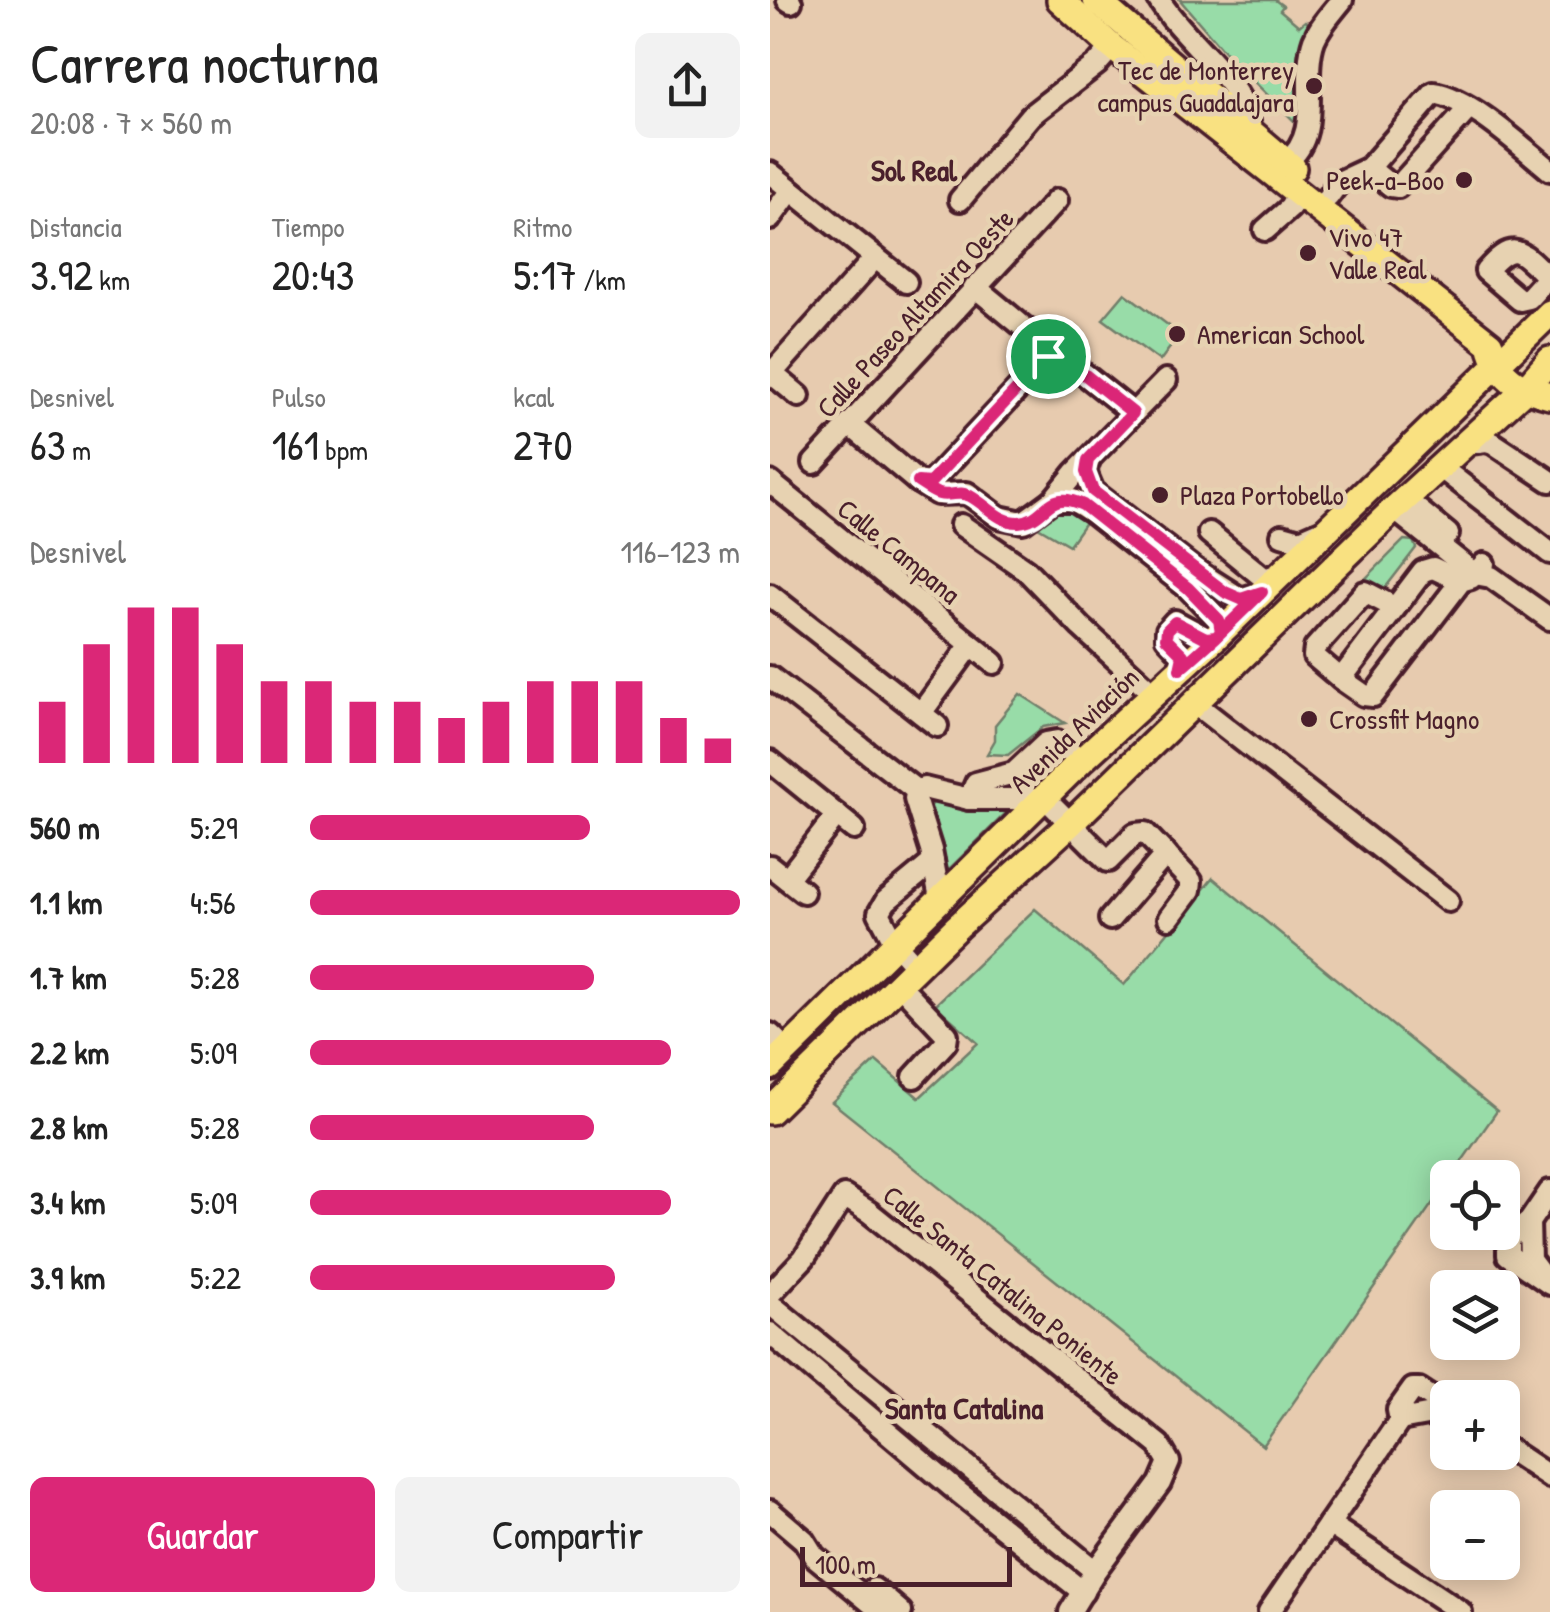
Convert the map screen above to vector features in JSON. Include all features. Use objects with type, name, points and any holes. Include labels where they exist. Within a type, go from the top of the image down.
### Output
[{"type":"main road","points":[[1060,0],[1112,46],[1490,344],[1495,366],[1524,390],[1550,396]]},
{"type":"main road","points":[[1096,0],[1328,197],[1500,331],[1527,334],[1550,352]]},
{"type":"main road","name":"Avenida Aviación","points":[[776,1050],[895,943],[1324,529],[1460,404],[1550,313]]},
{"type":"main road","points":[[770,1111],[1400,504],[1524,390],[1550,360]]},
{"type":"street","points":[[1158,0],[1174,25],[1211,62],[1249,110],[1251,132]]},
{"type":"street","points":[[1286,162],[1306,139],[1312,44],[1342,0]]},
{"type":"street","points":[[960,200],[1030,116],[1097,64],[1112,46]]},
{"type":"street","points":[[1328,197],[1339,182],[1369,168],[1434,93],[1469,108],[1548,164]]},
{"type":"street","points":[[1369,168],[1398,187],[1469,108]]},
{"type":"street","points":[[770,174],[906,282]]},
{"type":"street","points":[[770,218],[791,190]]},
{"type":"street","points":[[1265,230],[1290,208],[1298,193]]},
{"type":"street","name":"Calle Paseo Altamira Oeste","points":[[814,464],[1057,200]]},
{"type":"street","points":[[799,396],[771,372],[876,258]]},
{"type":"street","points":[[918,482],[930,483],[1048,356],[1049,348],[978,284]]},
{"type":"street","points":[[1048,356],[1059,354],[1133,413]]},
{"type":"street","points":[[946,465],[948,476],[999,517],[1024,522],[1053,500],[1166,380]]},
{"type":"street","points":[[847,427],[937,494],[967,493]]},
{"type":"street","points":[[1464,444],[1486,440],[1493,443],[1550,481]]},
{"type":"street","points":[[1088,460],[1086,472],[1093,491],[1193,580],[1219,620],[1218,634],[1206,638],[1175,622],[1167,630],[1166,638],[1183,655],[1180,669]]},
{"type":"street","points":[[1440,468],[1550,553]]},
{"type":"street","name":"Calle Campana","points":[[770,482],[994,662]]},
{"type":"street","points":[[1053,500],[1072,500],[1083,505],[1193,580],[1241,599],[1270,583],[1209,533]]},
{"type":"street","points":[[1400,504],[1477,574],[1547,612]]},
{"type":"street","points":[[961,525],[1026,570],[1154,694]]},
{"type":"street","points":[[1282,535],[1300,540],[1324,529]]},
{"type":"street","points":[[1341,678],[1423,571],[1434,568],[1477,574]]},
{"type":"street","points":[[1394,607],[1366,592],[1315,648],[1314,656],[1364,695],[1372,696],[1477,574]]},
{"type":"street","points":[[770,595],[929,720],[970,645]]},
{"type":"street","points":[[770,676],[916,792],[940,899]]},
{"type":"street","points":[[1194,703],[1448,901]]},
{"type":"street","points":[[969,799],[976,783],[1014,773],[1046,743],[1056,742],[1082,760]]},
{"type":"street","points":[[770,761],[854,829]]},
{"type":"street","points":[[916,792],[924,788],[969,799],[1046,799],[1104,859],[1113,858],[1139,833],[1145,834],[1191,881],[1190,890],[1169,918]]},
{"type":"street","points":[[787,879],[837,815]]},
{"type":"street","points":[[1110,919],[1166,854]]},
{"type":"street","points":[[914,1077],[946,1042],[947,1035],[908,976],[878,913],[933,862]]},
{"type":"street","points":[[1548,1282],[1508,1256],[1508,1238],[1529,1222],[1550,1191]]},
{"type":"street","name":"Calle Santa Catalina Poniente","points":[[771,1305],[844,1196],[1159,1445],[1169,1462],[1160,1483],[1095,1571]]},
{"type":"street","points":[[771,1305],[1095,1571],[1070,1612]]},
{"type":"street","points":[[770,1333],[952,1488],[1084,1592]]},
{"type":"street","points":[[1269,1612],[1400,1420],[1430,1413]]},
{"type":"street","points":[[1520,1457],[1550,1477]]},
{"type":"street","points":[[952,1488],[968,1469]]},
{"type":"street","points":[[770,1511],[804,1540],[814,1556],[882,1612]]},
{"type":"street","points":[[1329,1524],[1461,1612]]},
{"type":"street","points":[[804,1540],[823,1546],[901,1612]]},
{"type":"green space","points":[[1180,0],[1275,0],[1283,6],[1280,10],[1299,26],[1305,21],[1310,24],[1301,47],[1298,125],[1229,57]]},
{"type":"green space","points":[[1125,293],[1180,334],[1160,361],[1103,319]]},
{"type":"green space","points":[[1067,508],[1086,521],[1069,545],[1038,527],[1056,511]]},
{"type":"green space","points":[[1404,540],[1413,541],[1416,548],[1382,592],[1365,579]]},
{"type":"green space","points":[[1020,694],[1065,723],[1043,727],[1008,755],[987,754],[995,740],[995,725]]},
{"type":"green space","points":[[937,799],[1010,809],[943,875],[927,824]]},
{"type":"green space","points":[[1213,878],[1497,1111],[1463,1160],[1430,1160],[1430,1207],[1263,1446],[832,1102],[876,1061],[919,1098],[978,1043],[935,1005],[1035,909],[1124,985]]},
{"type":"place","name":"Tec de Monterrey campus Guadalajara","points":[[1314,86]]},
{"type":"place","name":"Peek-a-Boo","points":[[1464,180]]},
{"type":"place","name":"Vivo 47 Valle Real","points":[[1308,253]]},
{"type":"place","name":"American School","points":[[1177,334]]},
{"type":"place","name":"Plaza Portobello","points":[[1160,495]]},
{"type":"place","name":"Crossfit Magno","points":[[1309,719]]},
{"type":"district","name":"Sol Real","points":[[914,171]]},
{"type":"district","name":"Santa Catalina","points":[[964,1409]]},
{"type":"route","points":[[1048,356],[930,483],[918,482],[937,494],[967,493],[1012,522],[1028,520],[1053,500],[1072,500],[1083,505],[1188,588],[1219,620],[1221,632],[1216,637],[1180,669],[1183,655],[1166,638],[1167,630],[1175,622],[1206,638],[1216,637],[1262,592],[1241,599],[1225,592],[1093,491],[1086,472],[1088,460],[1133,413],[1059,354],[1048,356]]}]
